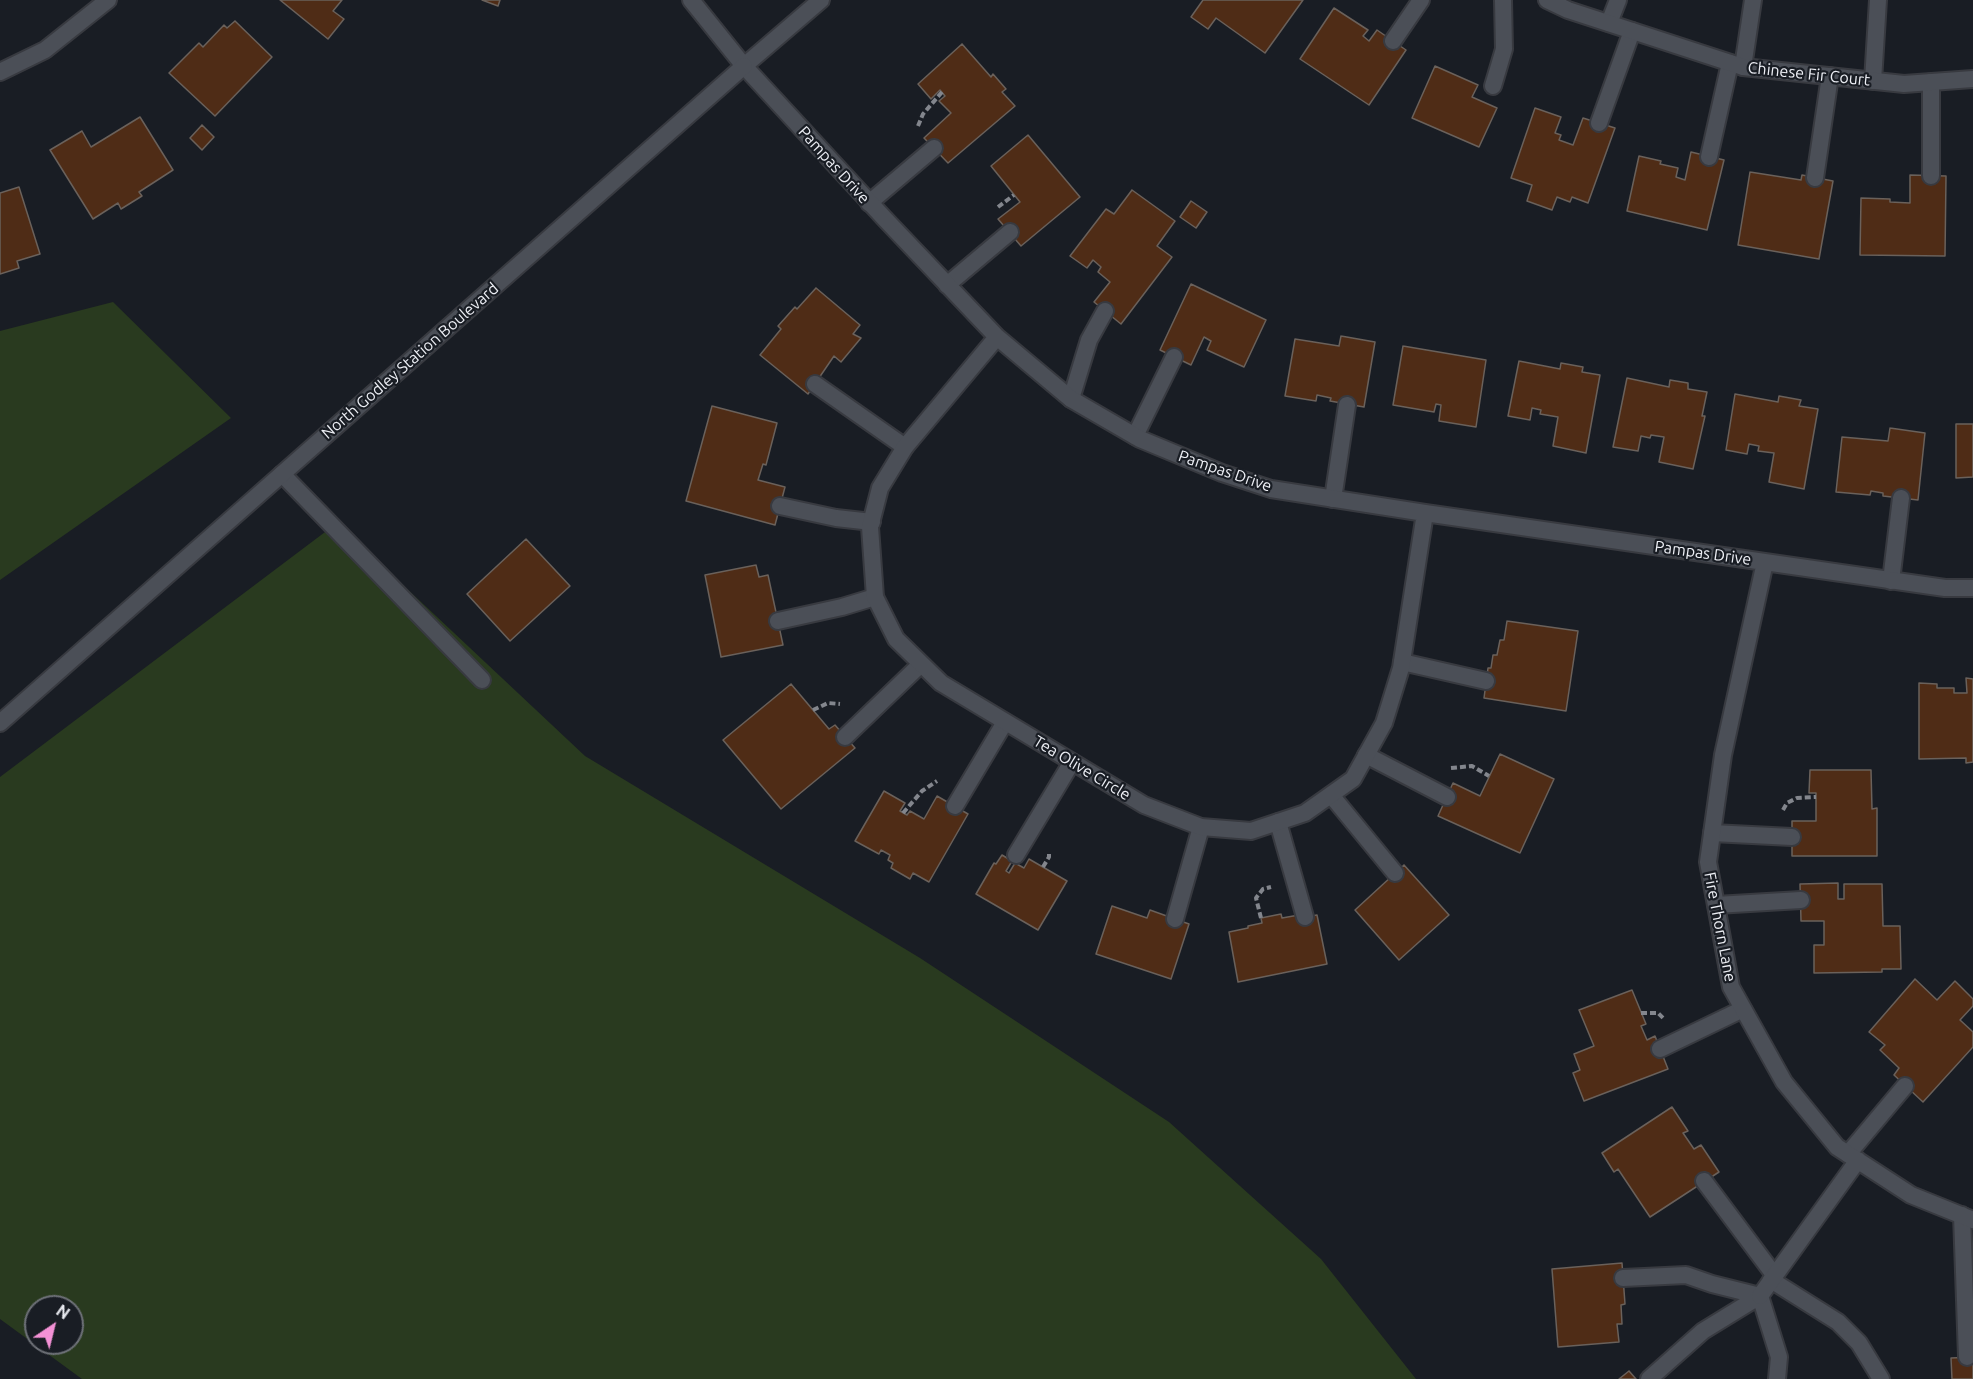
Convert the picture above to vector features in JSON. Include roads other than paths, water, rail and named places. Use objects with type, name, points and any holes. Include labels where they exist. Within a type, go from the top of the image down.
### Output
[{"type":"street","points":[[0,72],[45,50],[108,0]]},
{"type":"street","name":"Pampas Drive","points":[[691,0],[744,66],[997,337],[1071,399],[1135,436],[1222,473],[1271,489],[1891,581],[1945,588],[1973,588]]},
{"type":"street","name":"North Godley Station Boulevard","points":[[0,723],[821,0]]},
{"type":"street","points":[[1393,41],[1421,0]]},
{"type":"street","points":[[1493,86],[1504,49],[1503,0]]},
{"type":"street","name":"Chinese Fir Court","points":[[1547,0],[1568,10],[1737,65],[1904,84],[1973,79]]},
{"type":"street","points":[[1609,23],[1618,0]]},
{"type":"street","points":[[1709,157],[1737,65],[1753,0]]},
{"type":"street","points":[[1873,81],[1878,0]]},
{"type":"street","points":[[1599,123],[1632,31]]},
{"type":"street","points":[[1815,178],[1830,76]]},
{"type":"street","points":[[1931,82],[1931,176]]},
{"type":"street","points":[[869,202],[934,148]]},
{"type":"street","points":[[947,285],[1010,232]]},
{"type":"street","points":[[1071,399],[1089,340],[1105,311]]},
{"type":"street","name":"Tea Olive Circle","points":[[997,337],[905,447],[880,488],[870,526],[875,597],[896,639],[940,683],[1144,805],[1201,827],[1251,831],[1305,813],[1353,778],[1384,723],[1401,662],[1425,513]]},
{"type":"street","points":[[1135,436],[1174,357]]},
{"type":"street","points":[[815,384],[905,447]]},
{"type":"street","points":[[1333,499],[1347,405]]},
{"type":"street","points":[[282,474],[483,680]]},
{"type":"street","points":[[1891,581],[1901,498]]},
{"type":"street","points":[[780,506],[836,518],[872,522]]},
{"type":"street","name":"Fire Thorn Lane","points":[[1765,562],[1723,755],[1708,862],[1731,987],[1784,1082],[1837,1147],[1911,1195],[1967,1217]]},
{"type":"street","points":[[778,621],[875,597]]},
{"type":"street","points":[[1401,662],[1486,681]]},
{"type":"street","points":[[845,737],[921,664]]},
{"type":"street","points":[[955,806],[1005,722]]},
{"type":"street","points":[[1366,755],[1447,797]]},
{"type":"street","points":[[1016,855],[1072,762]]},
{"type":"street","points":[[1331,795],[1395,873]]},
{"type":"street","points":[[1278,822],[1305,917]]},
{"type":"street","points":[[1175,919],[1201,827]]},
{"type":"street","points":[[1712,833],[1792,837]]},
{"type":"street","points":[[1716,905],[1801,900]]},
{"type":"street","points":[[1660,1049],[1743,1009]]},
{"type":"street","points":[[1648,1379],[1703,1331],[1760,1296],[1853,1157],[1905,1086]]},
{"type":"street","points":[[1704,1181],[1773,1278],[1838,1322],[1859,1343],[1881,1379]]},
{"type":"street","points":[[1967,1217],[1967,1357]]},
{"type":"street","points":[[1623,1278],[1686,1275],[1760,1296]]},
{"type":"street","points":[[1760,1296],[1779,1357],[1777,1379]]}]
